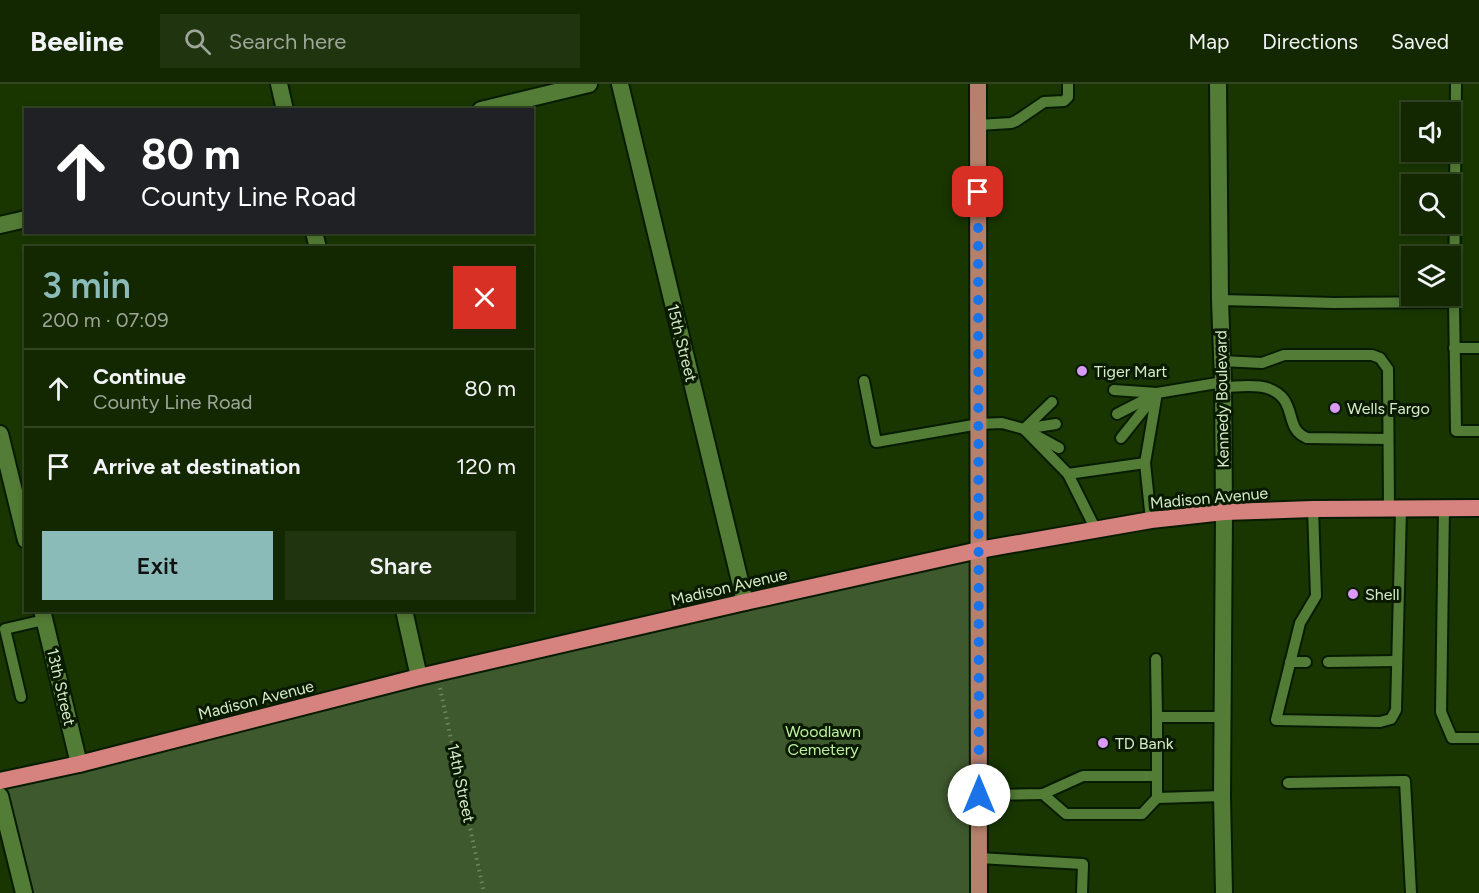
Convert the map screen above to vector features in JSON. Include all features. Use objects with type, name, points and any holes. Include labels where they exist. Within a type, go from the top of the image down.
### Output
[{"type":"highway","name":"Madison Avenue","points":[[0,781],[79,764],[419,677],[979,550],[1151,520],[1224,512],[1479,508]]},
{"type":"main road","points":[[978,84],[979,893]]},
{"type":"street","points":[[279,84],[285,108]]},
{"type":"street","points":[[490,108],[589,84]]},
{"type":"street","name":"15th Street","points":[[620,84],[745,602]]},
{"type":"street","name":"Kennedy Boulevard","points":[[1218,84],[1224,512],[1222,717],[1224,893]]},
{"type":"street","points":[[0,225],[24,219]]},
{"type":"street","points":[[0,434],[24,532]]},
{"type":"street","points":[[404,612],[419,677]]},
{"type":"street","name":"13th Street","points":[[43,615],[79,764]]},
{"type":"street","points":[[0,796],[24,893]]},
{"type":"lane","points":[[978,125],[1011,123],[1044,102],[1064,101],[1068,97],[1068,84]]},
{"type":"lane","points":[[1455,246],[1456,84]]},
{"type":"lane","points":[[1220,300],[1401,302]]},
{"type":"lane","points":[[1454,306],[1456,431],[1479,431]]},
{"type":"lane","points":[[1454,348],[1479,348]]},
{"type":"lane","points":[[1222,361],[1262,363],[1284,355],[1372,355],[1380,358],[1388,369],[1389,439],[1395,509],[1397,661],[1396,710],[1391,719],[1380,722],[1276,720],[1300,623],[1316,596],[1313,510]]},
{"type":"lane","points":[[864,381],[876,442],[979,424],[1002,423],[1024,429],[1059,448]]},
{"type":"lane","points":[[1114,390],[1157,393],[1223,385],[1265,387],[1283,398],[1294,429],[1307,438],[1389,439]]},
{"type":"lane","points":[[1117,414],[1157,393]]},
{"type":"lane","points":[[1121,438],[1157,393]]},
{"type":"lane","points":[[1151,520],[1145,464],[1157,393]]},
{"type":"lane","points":[[1024,429],[1052,402]]},
{"type":"lane","points":[[1024,429],[1056,424]]},
{"type":"lane","points":[[1024,429],[1068,474],[1096,530]]},
{"type":"lane","points":[[1068,474],[1145,464]]},
{"type":"lane","points":[[1443,508],[1441,712],[1452,738],[1479,738]]},
{"type":"lane","points":[[21,697],[5,629],[43,615]]},
{"type":"lane","points":[[1043,794],[1066,814],[1142,814],[1157,798],[1156,658]]},
{"type":"lane","points":[[1328,662],[1397,661]]},
{"type":"lane","points":[[1290,662],[1306,662]]},
{"type":"lane","points":[[1157,717],[1222,717]]},
{"type":"lane","points":[[979,795],[1043,794],[1083,776],[1157,776]]},
{"type":"lane","points":[[1288,783],[1405,781],[1411,893]]},
{"type":"lane","points":[[1157,798],[1222,796]]},
{"type":"lane","points":[[979,858],[1083,864],[1082,893]]},
{"type":"path","name":"14th Street","points":[[437,673],[484,893]]},
{"type":"green space","name":"Woodlawn Cemetery","points":[[979,550],[979,893],[24,893],[0,781]]},
{"type":"place","name":"Tiger Mart","points":[[1082,371]]},
{"type":"place","name":"Wells Fargo","points":[[1335,408]]},
{"type":"place","name":"Shell","points":[[1353,594]]},
{"type":"place","name":"TD Bank","points":[[1103,743]]},
{"type":"route","points":[[978,192],[979,795]]}]
